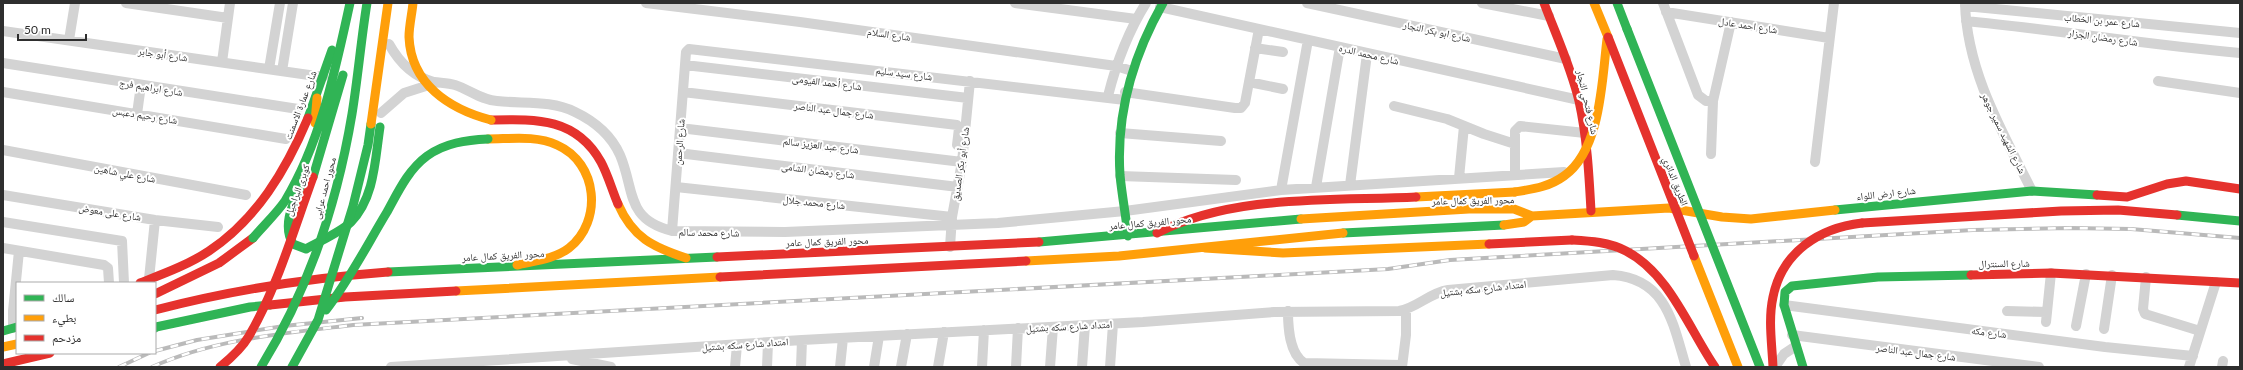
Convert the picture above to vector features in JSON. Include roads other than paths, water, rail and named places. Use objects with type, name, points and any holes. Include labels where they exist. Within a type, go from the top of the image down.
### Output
[{"type":"main road","name":"شارع عمارة الاسمنت","points":[[144,281],[206,253],[244,222],[267,194],[286,166],[303,132],[317,98],[345,3]]},
{"type":"main road","points":[[156,294],[230,256],[253,238],[278,211],[292,189],[326,104],[350,3]]},
{"type":"main road","name":"كوبرى البراجيل","points":[[220,367],[242,346],[254,327],[289,245],[319,162],[338,99],[356,3]]},
{"type":"main road","name":"محور احمد عرابى","points":[[261,367],[285,330],[317,253],[330,210],[350,128],[367,3]]},
{"type":"main road","points":[[342,118],[362,57],[375,3]]},
{"type":"main road","points":[[318,320],[341,250],[368,145],[388,3]]},
{"type":"main road","points":[[317,98],[310,152],[287,228],[290,240],[301,248],[311,247],[350,223],[363,205],[375,170],[394,3]]},
{"type":"main road","points":[[413,3],[409,36],[410,48],[418,74],[432,92],[454,109],[474,117],[491,120],[551,122],[578,134],[591,145],[602,162],[618,207],[632,229],[650,245],[686,258]]},
{"type":"main road","name":"شارع فتحي النجار","points":[[1544,3],[1566,59],[1578,100],[1585,133],[1591,211]]},
{"type":"main road","name":"الطريق الدائري","points":[[1594,3],[1738,367]]},
{"type":"main road","name":"الطريق الدائري","points":[[1617,3],[1760,367]]},
{"type":"main road","points":[[1128,236],[1120,176],[1120,133],[1125,96],[1132,71],[1145,36],[1162,5]]},
{"type":"main road","points":[[1157,233],[1176,222],[1197,215],[1259,206],[1340,200],[1525,192],[1544,188],[1561,179],[1576,166],[1591,141],[1608,37]]},
{"type":"main road","points":[[292,367],[318,320],[340,292],[410,173],[428,156],[453,143],[488,139],[550,142],[572,154],[587,174],[592,190],[593,207],[588,223],[580,238],[560,253],[517,265]]},
{"type":"main road","name":"كوبرى البراجيل","points":[[245,357],[255,344],[266,322],[329,158]]},
{"type":"main road","name":"شارع ارض اللواء","points":[[1532,216],[1591,211],[1679,208],[1722,217],[1750,219],[1895,203],[2032,191],[2084,193],[2128,197],[2162,185],[2186,181],[2240,189]]},
{"type":"main road","points":[[2084,193],[2084,211]]},
{"type":"main road","name":"محور الفريق كمال عامر","points":[[156,310],[230,291],[347,274],[517,265],[950,247],[1128,236],[1284,220],[1367,214],[1514,209],[1532,216]]},
{"type":"main road","points":[[1774,367],[1773,296],[1786,264],[1800,247],[1819,234],[1840,226],[1862,223],[2084,211],[2146,212],[2240,221]]},
{"type":"main road","points":[[156,328],[250,307],[381,294],[1119,256],[1325,234],[1514,225],[1524,222],[1532,216]]},
{"type":"main road","points":[[1205,248],[1283,253],[1583,240],[1606,243],[1632,254],[1654,272],[1668,290],[1698,342],[1716,367]]},
{"type":"main road","points":[[379,272],[373,279],[373,284],[381,294]]},
{"type":"main road","name":"شارع السنترال","points":[[1784,305],[1785,292],[1795,286],[1878,277],[2051,273],[2112,275],[2240,283]]},
{"type":"main road","points":[[345,297],[347,274]]},
{"type":"main road","points":[[1784,305],[1803,367]]},
{"type":"main road","points":[[3,347],[16,344]]},
{"type":"main road","points":[[3,364],[46,354]]},
{"type":"street","points":[[69,40],[75,3]]},
{"type":"street","points":[[126,3],[161,5],[228,18]]},
{"type":"street","points":[[222,62],[230,3]]},
{"type":"street","points":[[269,69],[280,3]]},
{"type":"street","points":[[282,70],[293,3]]},
{"type":"street","name":"شارع السلام","points":[[646,3],[800,22],[1116,66],[1132,71]]},
{"type":"street","points":[[1015,3],[1136,19]]},
{"type":"street","points":[[1108,96],[1116,66],[1136,19],[1146,3]]},
{"type":"street","name":"شارع ابو بكر النجار","points":[[1307,3],[1566,59]]},
{"type":"street","points":[[1482,3],[1549,16]]},
{"type":"street","points":[[1815,162],[1834,3]]},
{"type":"street","name":"شارع الشهيد سمير جوهر","points":[[1965,4],[1966,21],[1975,66],[1991,109],[2032,191]]},
{"type":"street","name":"شارع عمر بن الخطاب","points":[[1965,4],[2240,33]]},
{"type":"street","name":"شارع محمد الدره","points":[[1162,5],[1367,54],[1578,100]]},
{"type":"street","points":[[1665,7],[1698,95],[1706,101],[1713,101]]},
{"type":"street","name":"شارع احمد عادل","points":[[1665,7],[1731,22],[1829,38]]},
{"type":"street","name":"شارع رمضان الجزار","points":[[1966,21],[2035,27],[2182,48],[2240,53]]},
{"type":"street","points":[[1711,154],[1713,101],[1731,22]]},
{"type":"street","points":[[277,23],[289,24]]},
{"type":"street","points":[[1259,29],[1249,82],[1283,89]]},
{"type":"street","name":"شارع أبو جابر","points":[[3,31],[323,76]]},
{"type":"street","points":[[1281,190],[1308,40]]},
{"type":"street","name":"شارع محمد سالم","points":[[389,44],[398,59],[411,71],[426,79],[455,85],[484,99],[561,107],[586,118],[607,134],[614,144],[623,163],[632,198],[640,212],[658,226],[672,232],[746,233],[952,221]]},
{"type":"street","points":[[1316,187],[1340,47]]},
{"type":"street","name":"شارع سيد سليم","points":[[686,52],[689,49],[694,48],[970,81],[1238,109],[1245,103],[1249,82]]},
{"type":"street","points":[[1255,48],[1283,52]]},
{"type":"street","name":"شارع الرحمن","points":[[672,232],[686,52]]},
{"type":"street","points":[[1350,185],[1367,54]]},
{"type":"street","name":"شارع ابراهيم فرج","points":[[3,63],[298,109]]},
{"type":"street","name":"شارع أحمد الفيومى","points":[[685,65],[968,98]]},
{"type":"street","name":"شارع أبو بكر الصديق","points":[[950,247],[952,221],[964,146],[970,81]]},
{"type":"street","points":[[2158,82],[2240,93]]},
{"type":"street","name":"شارع محمد سالم","points":[[381,113],[404,93],[423,86],[442,83]]},
{"type":"street","points":[[136,114],[141,85]]},
{"type":"street","name":"شارع رحيم دعبس","points":[[3,92],[286,139]]},
{"type":"street","name":"شارع جمال عبد الناصر","points":[[683,92],[957,125],[959,128],[957,145],[964,146]]},
{"type":"street","points":[[1394,106],[1429,114],[1516,144]]},
{"type":"street","points":[[1516,174],[1516,129],[1522,125],[1585,133]]},
{"type":"street","points":[[1459,178],[1464,126]]},
{"type":"street","name":"شارع عبد العزيز سالم","points":[[680,128],[962,162]]},
{"type":"street","points":[[1120,133],[1220,141]]},
{"type":"street","name":"شارع علي شاهين","points":[[3,150],[246,195]]},
{"type":"street","name":"شارع رمضان الشامى","points":[[678,153],[958,187]]},
{"type":"street","points":[[952,221],[1125,211],[1281,190],[1316,187],[1516,174],[1588,171]]},
{"type":"street","points":[[1120,176],[1236,180]]},
{"type":"street","name":"شارع محمد جلال","points":[[676,187],[952,221]]},
{"type":"street","name":"شارع على معوض","points":[[3,195],[155,220],[218,228]]},
{"type":"street","points":[[144,281],[155,220]]},
{"type":"street","points":[[3,222],[122,241],[124,282]]},
{"type":"street","points":[[3,248],[104,265],[108,268],[109,282]]},
{"type":"street","points":[[11,329],[8,310],[19,251]]},
{"type":"street","points":[[2007,311],[2046,317],[2051,273]]},
{"type":"street","points":[[2076,326],[2086,274]]},
{"type":"street","points":[[2104,329],[2112,275]]},
{"type":"street","name":"امتداد شارع سكه بشتيل","points":[[391,367],[802,340],[1113,324],[1288,311],[1392,312],[1406,310],[1431,295],[1448,290],[1621,276],[1644,284],[1662,301],[1670,315],[1686,367]]},
{"type":"street","points":[[2146,277],[2143,312],[2148,316],[2200,331]]},
{"type":"street","points":[[2189,367],[2216,282]]},
{"type":"street","name":"شارع مكه","points":[[1784,305],[2105,347],[2193,356]]},
{"type":"street","points":[[1288,311],[1289,330],[1294,351],[1298,358],[1304,363],[1402,366],[1406,335],[1406,310]]},
{"type":"street","points":[[1110,367],[1113,324]]},
{"type":"street","points":[[1082,367],[1085,325]]},
{"type":"street","points":[[1050,367],[1053,327]]},
{"type":"street","points":[[1016,367],[1018,328]]},
{"type":"street","points":[[982,367],[984,330]]},
{"type":"street","points":[[938,367],[944,332]]},
{"type":"street","points":[[901,367],[907,334]]},
{"type":"street","name":"شارع جمال عبد الناصر","points":[[1792,335],[2040,367]]},
{"type":"street","points":[[874,367],[879,336]]},
{"type":"street","points":[[840,367],[843,338]]},
{"type":"street","points":[[801,367],[802,340]]},
{"type":"street","points":[[766,367],[768,343]]},
{"type":"street","points":[[735,367],[737,345]]},
{"type":"street","points":[[1774,367],[1784,354],[1796,346]]},
{"type":"street","points":[[560,357],[611,367]]},
{"type":"railway","points":[[152,367],[176,357],[251,338],[353,325],[1388,269],[1450,260],[1973,230],[2070,228],[2131,229],[2240,238]]},
{"type":"railway","points":[[156,351],[197,340],[284,326],[362,318]]},
{"type":"railway","points":[[119,367],[147,354]]}]
